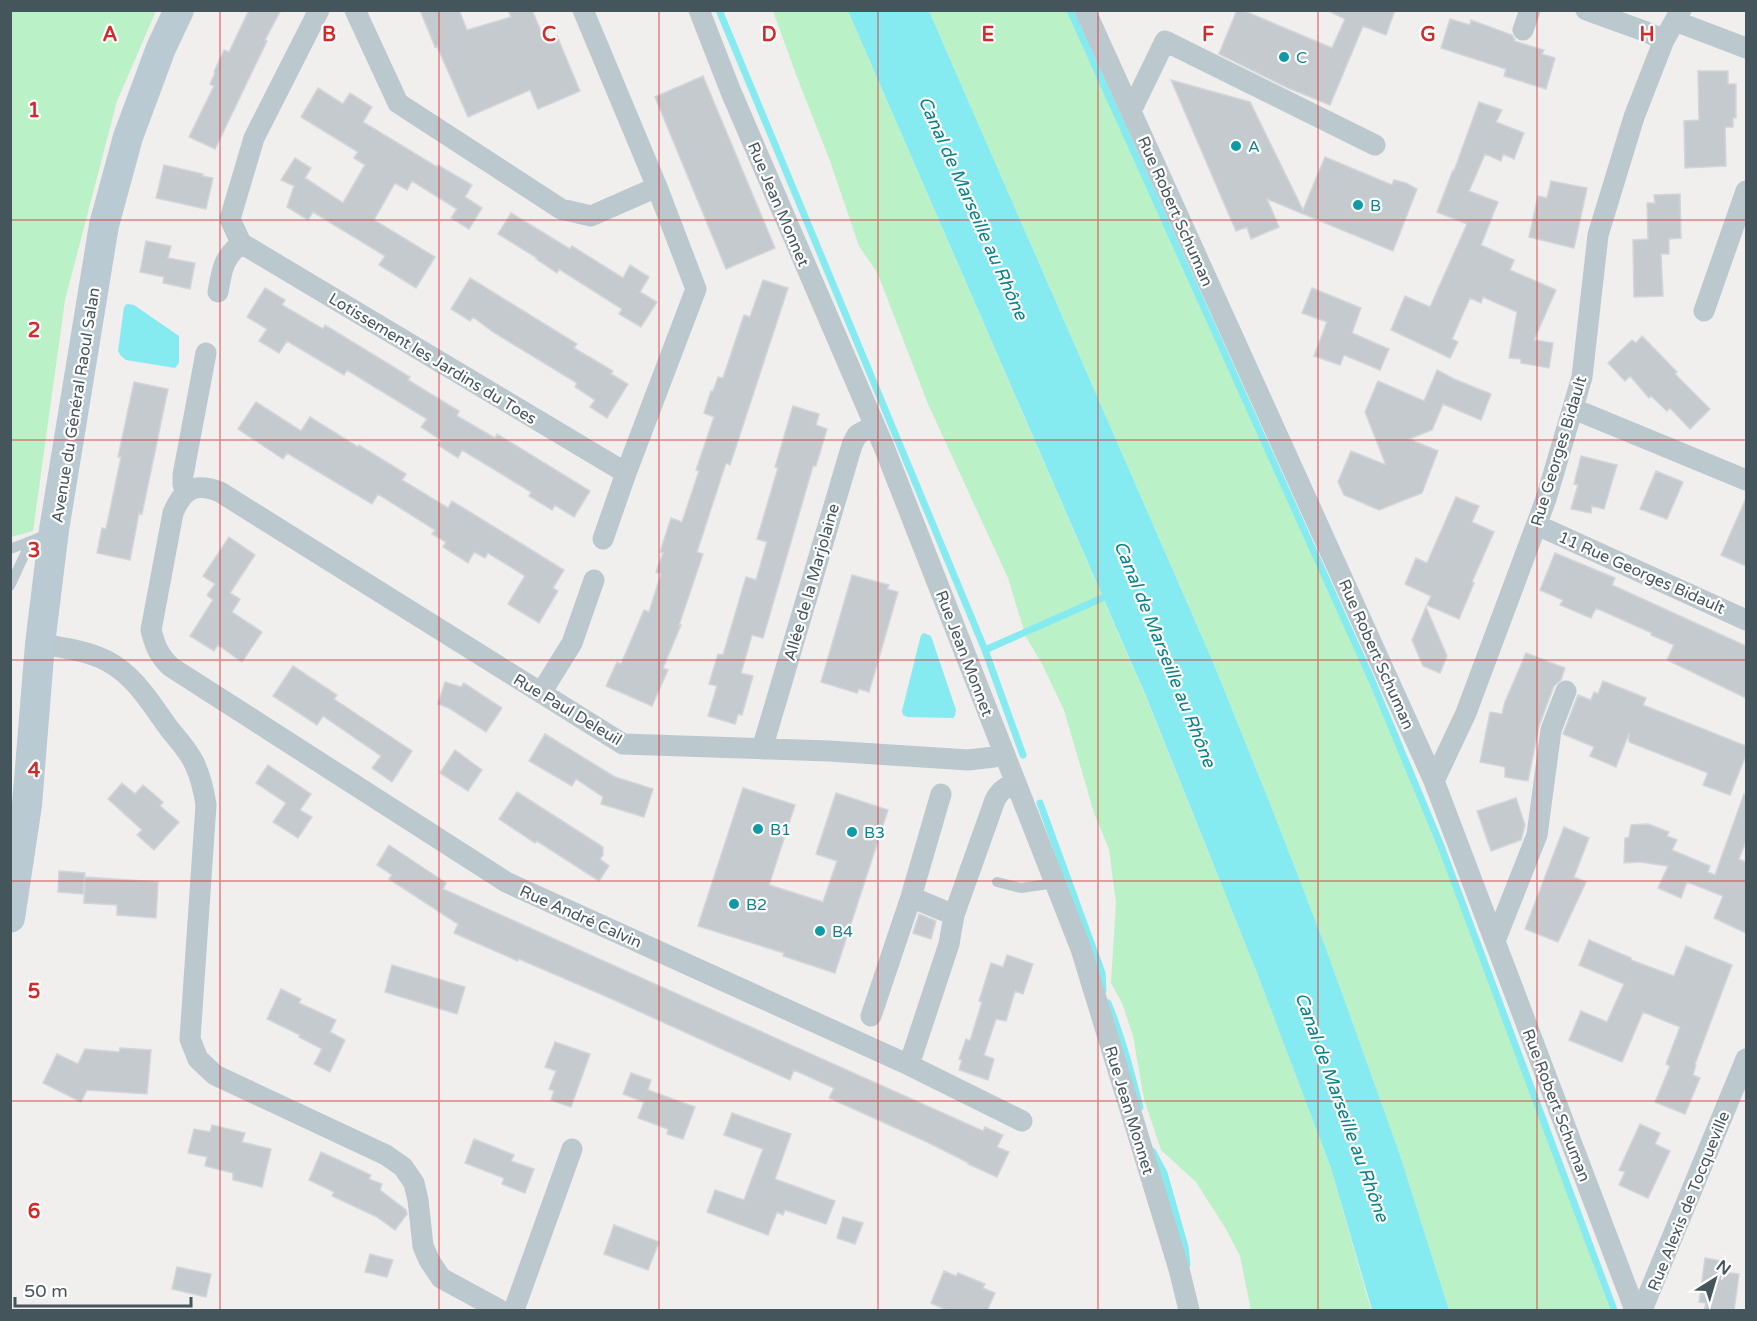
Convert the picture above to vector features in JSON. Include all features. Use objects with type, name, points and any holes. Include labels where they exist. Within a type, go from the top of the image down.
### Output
[{"type":"main road","name":"Avenue du Général Raoul Salan","points":[[10,918],[27,805],[40,644],[42,536],[104,225],[128,137],[161,48],[179,10]]},
{"type":"street","points":[[218,292],[223,265],[230,252],[241,243],[230,219],[254,138],[319,10]]},
{"type":"street","points":[[355,10],[398,103],[561,209],[591,216],[657,188]]},
{"type":"street","points":[[583,10],[657,188],[696,290],[603,539]]},
{"type":"street","name":"Rue Jean Monnet","points":[[699,10],[731,92],[874,425],[1055,883],[1084,961],[1179,1269],[1189,1311]]},
{"type":"street","name":"Rue Robert Schuman","points":[[1085,10],[1434,781],[1635,1311]]},
{"type":"street","points":[[1586,10],[1664,40]]},
{"type":"street","points":[[1678,16],[1746,48]]},
{"type":"street","name":"Rue Georges Bidault","points":[[1434,781],[1466,713],[1537,525],[1574,409],[1582,377],[1598,235],[1634,117],[1664,40],[1678,16]]},
{"type":"street","points":[[1131,111],[1165,41],[1375,145]]},
{"type":"street","points":[[1704,311],[1746,190]]},
{"type":"street","name":"Lotissement les Jardins du Toes","points":[[241,243],[626,473]]},
{"type":"street","points":[[185,492],[183,475],[206,353]]},
{"type":"street","points":[[1574,409],[1746,480]]},
{"type":"street","name":"Allée de la Marjolaine","points":[[762,749],[852,445],[858,435],[874,425]]},
{"type":"street","name":"Rue Paul Deleuil","points":[[185,492],[197,487],[207,487],[220,492],[623,744],[840,752],[968,760],[994,757],[1004,753]]},
{"type":"street","name":"Rue André Calvin","points":[[185,492],[173,513],[151,630],[161,657],[171,667],[506,882],[909,1065],[1022,1121]]},
{"type":"street","name":"11 Rue Georges Bidault","points":[[1537,525],[1746,620]]},
{"type":"street","points":[[541,693],[572,644],[594,580]]},
{"type":"street","points":[[40,644],[90,655],[106,661],[121,671],[137,686],[182,745],[194,762],[202,783],[206,805],[190,1039],[198,1059],[215,1075],[386,1155],[403,1167],[414,1183],[423,1246],[441,1278],[500,1311]]},
{"type":"street","points":[[1495,942],[1538,835],[1551,730],[1566,691]]},
{"type":"street","points":[[909,1065],[949,944],[954,915],[998,794],[1015,782]]},
{"type":"street","points":[[871,1016],[911,897],[941,794]]},
{"type":"street","points":[[911,897],[954,915]]},
{"type":"street","name":"Rue Alexis de Tocqueville","points":[[1642,1311],[1746,1059]]},
{"type":"street","points":[[514,1311],[572,1149]]},
{"type":"lane","points":[[10,549],[42,536]]},
{"type":"lane","points":[[10,586],[42,536]]},
{"type":"lane","points":[[10,839],[27,805]]},
{"type":"lane","points":[[997,882],[1021,888],[1055,883]]},
{"type":"green space","points":[[11,10],[156,11],[117,101],[65,300],[33,531],[11,537]]},
{"type":"green space","points":[[773,11],[848,11],[1145,695],[1257,973],[1331,1168],[1371,1310],[1251,1310],[1240,1256],[1226,1229],[1196,1182],[1161,1150],[1144,1099],[1133,1036],[1122,1003],[1111,983],[1116,903],[1109,849],[1094,813],[1064,710],[1026,637],[1008,578],[928,404],[877,272],[859,246],[830,161]]},
{"type":"green space","points":[[929,11],[1070,11],[1417,782],[1610,1310],[1449,1310],[1399,1152],[1324,943],[1271,806],[1213,662]]},
{"type":"water","name":"Canal de Marseille au Rhône","points":[[848,11],[929,11],[1213,662],[1271,806],[1324,943],[1399,1152],[1449,1310],[1372,1310],[1331,1168],[1257,973],[1145,694]]},
{"type":"water","points":[[127,304],[134,305],[179,336],[179,363],[175,368],[126,360],[121,356],[118,351],[124,307]]},
{"type":"water","points":[[924,633],[931,636],[956,710],[953,718],[903,715],[902,711],[921,635]]},
{"type":"building","points":[[249,10],[281,10],[215,149],[189,137],[214,86],[210,84],[224,50],[229,52]]},
{"type":"building","points":[[420,10],[459,10],[467,30],[511,17],[508,10],[532,10],[545,41],[557,36],[580,91],[538,109],[530,90],[468,117]]},
{"type":"building","name":"C","points":[[1237,10],[1242,10],[1332,48],[1345,19],[1327,10],[1395,10],[1386,35],[1363,26],[1330,105],[1288,88],[1219,54]]},
{"type":"building","points":[[1450,19],[1470,25],[1471,20],[1512,35],[1514,41],[1544,50],[1542,54],[1555,58],[1546,89],[1504,76],[1506,69],[1441,48]]},
{"type":"building","points":[[1698,71],[1728,71],[1728,84],[1736,84],[1736,118],[1733,118],[1733,127],[1725,127],[1726,166],[1685,168],[1684,121],[1699,120]]},
{"type":"building","points":[[703,76],[775,248],[726,269],[655,97]]},
{"type":"building","points":[[1171,80],[1250,102],[1303,210],[1325,157],[1392,185],[1394,180],[1417,189],[1393,251],[1267,199],[1279,227],[1251,239],[1247,227],[1236,231]]},
{"type":"building","points":[[318,88],[343,104],[350,93],[372,107],[363,122],[437,167],[438,165],[472,185],[465,197],[482,208],[469,229],[451,218],[457,209],[412,181],[407,190],[395,183],[374,220],[435,257],[416,288],[379,265],[385,256],[313,212],[308,220],[287,207],[294,186],[281,180],[295,158],[311,168],[305,178],[343,203],[365,165],[354,158],[358,152],[301,117]]},
{"type":"building","points":[[1479,102],[1502,110],[1496,122],[1524,133],[1514,159],[1503,154],[1501,161],[1485,154],[1469,191],[1498,202],[1481,245],[1514,260],[1510,270],[1556,290],[1534,340],[1553,343],[1549,368],[1521,363],[1521,359],[1509,358],[1517,312],[1483,297],[1481,303],[1470,298],[1452,339],[1458,342],[1450,358],[1391,330],[1405,296],[1430,307],[1467,224],[1437,212]]},
{"type":"building","points":[[164,165],[213,178],[206,209],[156,198]]},
{"type":"building","points":[[1551,181],[1587,188],[1574,248],[1529,237],[1538,196],[1547,198]]},
{"type":"building","points":[[1680,194],[1681,238],[1669,239],[1669,254],[1661,254],[1663,296],[1634,297],[1633,240],[1648,239],[1647,203],[1655,203],[1654,195]]},
{"type":"building","points":[[511,213],[570,249],[572,246],[623,278],[630,265],[649,277],[640,292],[657,302],[641,327],[619,314],[622,309],[559,269],[557,273],[498,234]]},
{"type":"building","points":[[146,241],[171,246],[168,258],[195,263],[190,289],[163,283],[164,277],[140,272]]},
{"type":"building","points":[[470,278],[577,344],[574,348],[613,371],[611,374],[628,384],[607,418],[590,407],[595,400],[575,387],[577,383],[493,332],[473,317],[470,321],[451,309]]},
{"type":"building","points":[[763,280],[788,288],[730,465],[726,463],[697,552],[703,554],[679,625],[681,625],[663,668],[668,670],[652,706],[606,686],[617,662],[621,664],[644,610],[649,612],[661,574],[656,572],[671,518],[682,522],[699,471],[696,470],[714,417],[704,413],[711,391],[718,377],[723,378],[744,315],[750,317]]},
{"type":"building","points":[[265,288],[285,300],[282,305],[323,329],[325,325],[410,377],[408,380],[459,411],[457,416],[495,438],[497,434],[590,491],[574,517],[555,505],[552,510],[529,496],[531,492],[462,450],[458,458],[438,445],[441,440],[421,427],[427,419],[347,370],[344,375],[287,341],[279,353],[259,341],[267,329],[247,317]]},
{"type":"building","points":[[1312,288],[1361,308],[1352,333],[1389,349],[1380,370],[1344,355],[1340,365],[1314,356],[1327,322],[1302,313]]},
{"type":"building","points":[[1642,336],[1710,409],[1690,429],[1670,408],[1667,411],[1651,396],[1649,398],[1630,376],[1625,381],[1608,363],[1632,340],[1636,343]]},
{"type":"building","points":[[1437,370],[1491,394],[1481,420],[1443,404],[1432,430],[1409,439],[1438,451],[1422,493],[1379,510],[1344,495],[1338,482],[1351,451],[1386,465],[1365,412],[1378,381],[1424,401]]},
{"type":"building","points":[[134,382],[168,389],[130,560],[97,553],[102,528],[106,529]]},
{"type":"building","points":[[256,402],[301,431],[310,417],[406,474],[402,480],[448,508],[452,501],[564,570],[553,588],[558,591],[539,623],[508,604],[525,576],[488,553],[485,558],[474,552],[468,563],[443,547],[446,542],[432,534],[435,530],[378,494],[372,504],[287,453],[283,459],[238,429]]},
{"type":"building","points":[[793,406],[819,414],[816,425],[827,429],[816,466],[813,466],[763,638],[752,635],[741,673],[753,676],[742,715],[738,714],[735,724],[708,716],[717,686],[709,684],[718,654],[723,655],[746,577],[756,580],[767,542],[757,539]]},
{"type":"building","points":[[1581,456],[1617,465],[1604,509],[1592,506],[1591,513],[1571,509],[1578,485],[1574,484]]},
{"type":"building","points":[[1656,471],[1683,482],[1667,519],[1640,509]]},
{"type":"building","points":[[1456,497],[1479,506],[1472,522],[1494,532],[1459,619],[1427,605],[1431,596],[1405,584],[1416,558],[1427,563]]},
{"type":"building","points":[[1746,498],[1746,566],[1721,555]]},
{"type":"building","points":[[229,537],[255,555],[230,593],[240,599],[232,612],[262,632],[242,662],[218,645],[214,651],[190,636],[213,600],[207,595],[215,584],[203,576]]},
{"type":"building","points":[[1555,553],[1615,578],[1612,585],[1746,646],[1746,698],[1667,660],[1674,645],[1651,635],[1652,633],[1596,608],[1591,618],[1560,605],[1563,600],[1540,590]]},
{"type":"building","points":[[852,575],[889,585],[887,589],[898,592],[869,692],[859,689],[857,693],[821,682]]},
{"type":"building","points":[[1426,607],[1447,656],[1440,673],[1423,666],[1412,640]]},
{"type":"building","points":[[1526,653],[1565,668],[1561,680],[1554,686],[1539,726],[1528,781],[1505,777],[1505,767],[1480,762],[1490,712],[1502,714]]},
{"type":"building","points":[[293,666],[337,695],[334,699],[412,751],[392,782],[372,768],[381,756],[323,716],[317,725],[273,696]]},
{"type":"building","points":[[1603,681],[1646,698],[1643,705],[1746,746],[1746,755],[1730,795],[1703,785],[1708,773],[1629,742],[1629,733],[1616,767],[1590,756],[1594,747],[1563,734],[1578,695],[1591,700],[1594,692],[1598,694]]},
{"type":"building","points":[[445,682],[461,687],[464,683],[502,708],[486,732],[449,708],[438,704]]},
{"type":"building","points":[[545,734],[615,777],[653,789],[644,817],[601,804],[603,797],[576,779],[572,786],[529,761]]},
{"type":"building","points":[[455,750],[482,770],[468,791],[440,773]]},
{"type":"building","points":[[268,765],[311,794],[300,810],[312,817],[298,838],[273,822],[286,803],[256,783]]},
{"type":"building","points":[[122,783],[135,794],[143,785],[163,802],[160,806],[179,822],[154,850],[137,835],[142,830],[108,799]]},
{"type":"building","points":[[743,788],[795,805],[769,885],[823,902],[837,861],[816,854],[836,793],[888,810],[835,973],[783,956],[784,953],[698,926]]},
{"type":"building","points":[[517,792],[603,847],[603,855],[600,859],[609,866],[599,881],[499,819]]},
{"type":"building","points":[[1744,794],[1746,795],[1746,841],[1739,859],[1746,862],[1746,933],[1714,918],[1723,896],[1687,882],[1681,898],[1658,888],[1668,866],[1640,862],[1624,863],[1625,838],[1629,837],[1631,825],[1648,824],[1669,832],[1667,836],[1677,840],[1672,850],[1710,866],[1708,872],[1715,875]]},
{"type":"building","points":[[1516,798],[1525,825],[1521,840],[1491,851],[1477,811]]},
{"type":"building","points":[[1564,827],[1589,838],[1574,877],[1586,882],[1558,942],[1525,929]]},
{"type":"building","points":[[389,845],[446,883],[443,889],[983,1131],[985,1127],[1003,1135],[997,1147],[1009,1152],[997,1177],[927,1142],[829,1098],[834,1088],[794,1070],[790,1080],[612,999],[454,933],[458,924],[389,879],[392,875],[377,865]]},
{"type":"building","points":[[59,871],[85,873],[83,894],[58,892]]},
{"type":"building","points":[[85,877],[158,882],[156,918],[117,915],[117,905],[84,903]]},
{"type":"building","points":[[919,914],[936,921],[931,939],[913,933]]},
{"type":"building","points":[[1589,940],[1631,958],[1631,960],[1674,976],[1686,946],[1732,965],[1695,1064],[1693,1075],[1700,1078],[1685,1114],[1655,1102],[1670,1066],[1666,1064],[1680,1027],[1643,1012],[1622,1062],[1569,1040],[1581,1011],[1607,1022],[1624,984],[1579,965]]},
{"type":"building","points":[[1007,955],[1033,964],[1023,994],[1015,991],[1006,1021],[996,1019],[984,1055],[994,1059],[988,1080],[959,1070],[962,1060],[959,1059],[966,1039],[970,1041],[991,963],[1003,967]]},
{"type":"building","points":[[392,965],[465,987],[457,1014],[385,992]]},
{"type":"building","points":[[281,989],[301,999],[299,1003],[336,1020],[330,1032],[345,1040],[330,1072],[314,1064],[322,1049],[267,1019]]},
{"type":"building","points":[[555,1042],[590,1054],[571,1107],[551,1100],[554,1091],[549,1089],[556,1071],[545,1067]]},
{"type":"building","points":[[120,1048],[151,1050],[147,1094],[87,1090],[81,1102],[43,1083],[57,1054],[78,1064],[85,1049],[119,1052]]},
{"type":"building","points":[[631,1073],[651,1080],[648,1090],[695,1107],[683,1139],[667,1134],[668,1129],[638,1118],[644,1102],[623,1094]]},
{"type":"building","points":[[732,1113],[791,1134],[775,1179],[835,1201],[826,1224],[785,1210],[783,1215],[777,1212],[768,1235],[707,1212],[715,1190],[744,1200],[763,1149],[724,1135]]},
{"type":"building","points":[[1640,1124],[1660,1133],[1655,1144],[1670,1151],[1648,1198],[1619,1185],[1625,1172],[1619,1170]]},
{"type":"building","points":[[212,1125],[245,1133],[242,1142],[271,1149],[262,1187],[233,1180],[233,1173],[205,1166],[207,1157],[188,1153],[194,1129],[210,1132]]},
{"type":"building","points":[[474,1139],[514,1155],[511,1161],[534,1169],[525,1193],[502,1184],[504,1178],[465,1163]]},
{"type":"building","points":[[321,1152],[371,1175],[369,1179],[382,1184],[380,1190],[406,1210],[407,1214],[395,1230],[377,1217],[332,1196],[334,1192],[309,1180]]},
{"type":"building","points":[[843,1217],[863,1223],[855,1244],[837,1238]]},
{"type":"building","points":[[614,1225],[659,1242],[648,1270],[604,1254]]},
{"type":"building","points":[[370,1254],[393,1260],[387,1277],[365,1272]]},
{"type":"building","points":[[1705,1258],[1723,1261],[1721,1272],[1739,1274],[1734,1311],[1704,1311],[1706,1303],[1699,1302]]},
{"type":"building","points":[[177,1267],[211,1274],[206,1297],[172,1289]]},
{"type":"building","points":[[944,1271],[956,1276],[958,1273],[985,1284],[983,1288],[995,1293],[987,1311],[949,1311],[931,1303]]},
{"type":"waterway","points":[[719,10],[985,650],[1023,755]]},
{"type":"waterway","points":[[1070,10],[1373,683],[1441,846],[1614,1310]]},
{"type":"waterway","points":[[985,650],[1109,595]]},
{"type":"waterway","points":[[1040,803],[1102,973],[1103,990]]},
{"type":"waterway","points":[[1108,1003],[1122,1042],[1140,1107]]},
{"type":"waterway","points":[[1153,1152],[1164,1173],[1185,1247],[1187,1264]]},
{"type":"place","name":"C","points":[[1284,57]]},
{"type":"place","name":"A","points":[[1236,146]]},
{"type":"place","name":"B","points":[[1358,205]]},
{"type":"place","name":"B1","points":[[758,829]]},
{"type":"place","name":"B3","points":[[852,832]]},
{"type":"place","name":"B2","points":[[734,904]]},
{"type":"place","name":"B4","points":[[820,931]]}]
